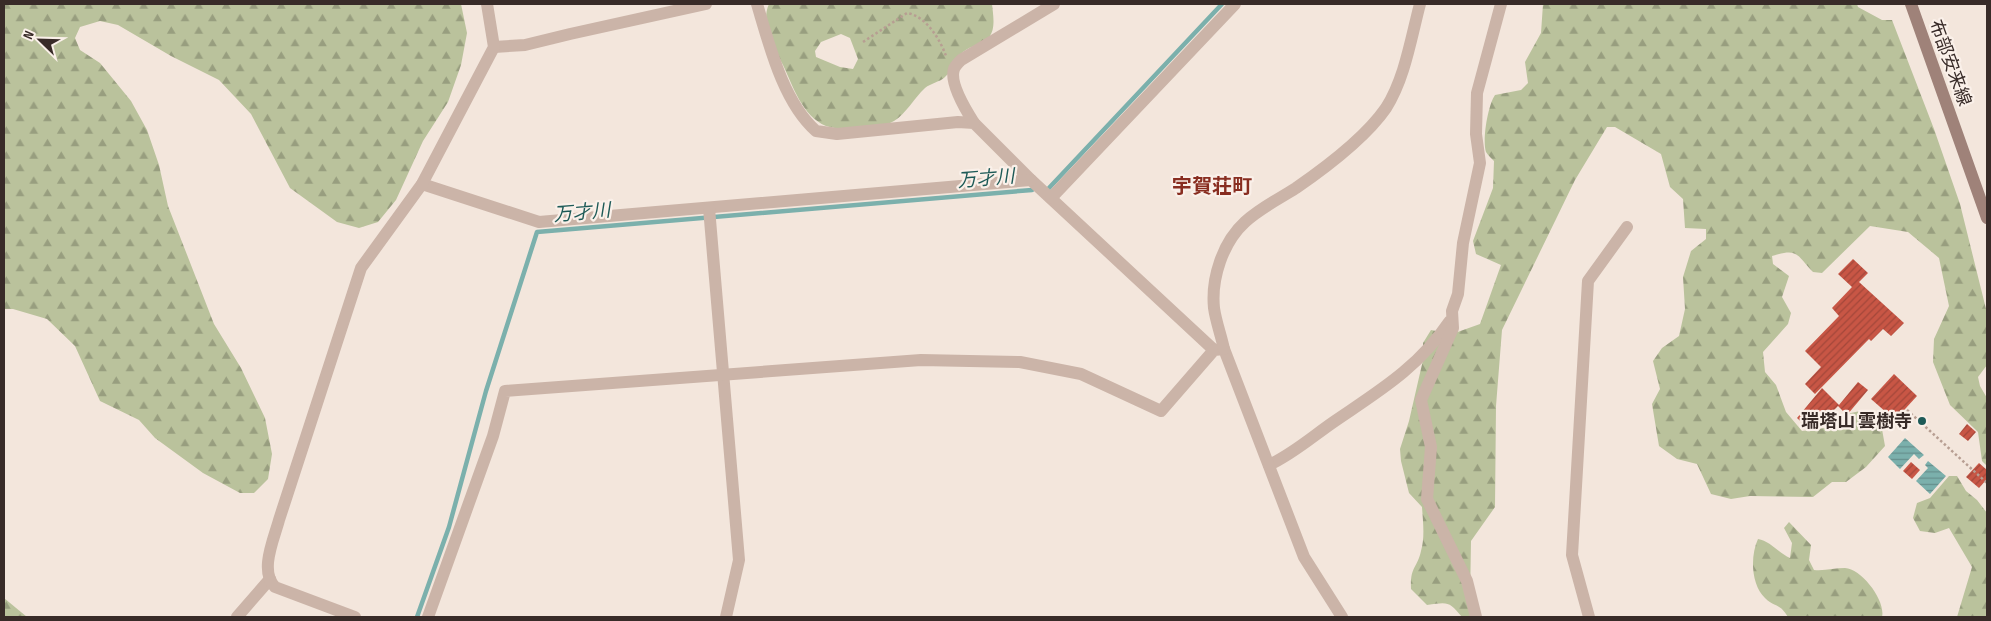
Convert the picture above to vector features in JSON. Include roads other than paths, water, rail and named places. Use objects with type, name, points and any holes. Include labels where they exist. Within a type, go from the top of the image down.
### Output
[{"type":"main road","name":"布部安来線","points":[[1911,4],[1987,218]]},
{"type":"street","points":[[355,617],[275,587],[270,579],[270,554],[278,520],[361,268],[422,184],[494,47],[486,4]]},
{"type":"street","points":[[494,47],[550,41],[570,34],[706,4]]},
{"type":"street","points":[[757,4],[775,63],[797,107],[816,131],[837,134],[958,122],[974,123]]},
{"type":"street","points":[[1054,4],[961,60],[953,70],[956,88],[974,123],[1031,180],[1219,350]]},
{"type":"street","points":[[1051,198],[1235,4]]},
{"type":"street","points":[[1342,617],[1304,557],[1276,481],[1219,350],[1214,308],[1215,284],[1221,261],[1232,238],[1245,222],[1297,187],[1363,134],[1386,108],[1401,74],[1420,4]]},
{"type":"street","points":[[1268,465],[1285,458],[1335,421],[1380,392],[1428,351],[1449,322],[1458,294],[1464,243],[1480,163],[1476,134],[1477,93],[1501,4]]},
{"type":"street","points":[[422,184],[538,222],[709,215],[1031,180]]},
{"type":"street","points":[[709,215],[739,560],[726,617]]},
{"type":"street","points":[[1589,617],[1572,555],[1588,281],[1627,227]]},
{"type":"street","points":[[1452,311],[1453,328],[1421,400],[1431,447],[1427,499],[1467,581],[1476,617]]},
{"type":"street","points":[[428,617],[493,436],[504,392],[920,360],[1020,362],[1081,374],[1161,411],[1219,350]]},
{"type":"street","points":[[237,617],[270,579]]},
{"type":"water","points":[[1905,438],[1924,455],[1919,459],[1914,454],[1900,469],[1888,457]]},
{"type":"water","points":[[1928,461],[1946,476],[1930,494],[1916,481],[1928,468],[1925,465]]},
{"type":"waterway","name":"万才川","points":[[1049,188],[1222,4]]},
{"type":"waterway","name":"万才川","points":[[417,617],[449,527],[486,391],[537,232],[1032,190]]},
{"type":"place","name":"瑞塔山 雲樹寺","points":[[1922,421]]},
{"type":"district","name":"宇賀荘町","points":[[1212,187]]}]
